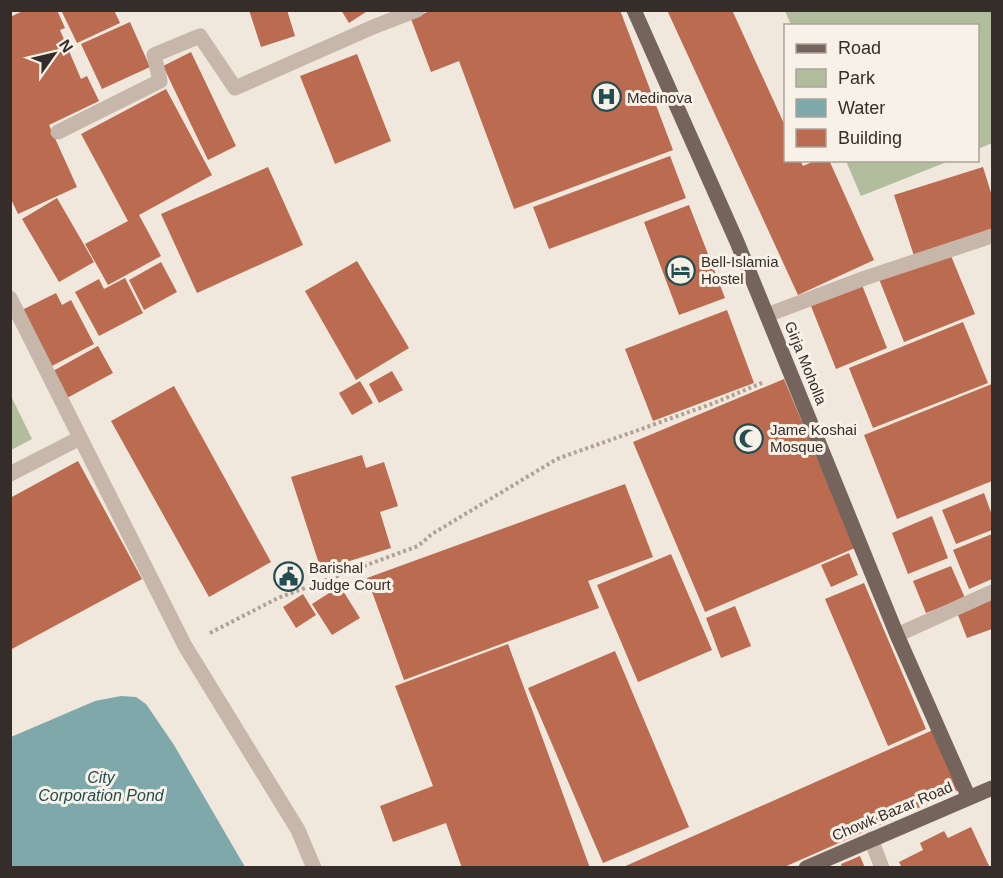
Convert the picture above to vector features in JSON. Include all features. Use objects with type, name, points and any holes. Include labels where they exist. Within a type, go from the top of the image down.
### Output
[{"type":"main road","name":"Girja Moholla","points":[[634,10],[767,315],[897,635],[969,798]]},
{"type":"main road","name":"Chowk Bazar Road","points":[[806,867],[993,788]]},
{"type":"street","points":[[58,132],[160,81],[154,55],[201,36],[235,88],[417,10]]},
{"type":"street","points":[[767,315],[865,278],[993,236]]},
{"type":"street","points":[[10,298],[185,646],[298,830],[314,867]]},
{"type":"street","points":[[10,474],[80,438]]},
{"type":"street","points":[[897,635],[993,592]]},
{"type":"street","points":[[871,839],[882,867]]},
{"type":"path","points":[[185,646],[278,598],[418,546],[432,534],[557,459],[714,403],[789,371]]},
{"type":"green space","points":[[785,11],[992,11],[992,143],[979,149],[979,24],[791,24]]},
{"type":"green space","points":[[846,162],[946,162],[861,196]]},
{"type":"green space","points":[[11,396],[32,439],[10,450]]},
{"type":"water","name":"City Corporation Pond","points":[[121,696],[136,697],[146,704],[174,745],[245,867],[11,867],[11,737],[95,701]]},
{"type":"building","points":[[25,10],[57,10],[65,28],[60,30],[81,79],[87,76],[99,101],[49,125],[77,187],[18,214],[10,197],[10,17]]},
{"type":"building","points":[[61,10],[114,10],[120,23],[77,43]]},
{"type":"building","points":[[249,10],[287,10],[295,36],[261,47]]},
{"type":"building","points":[[341,10],[369,10],[349,23]]},
{"type":"building","points":[[432,10],[620,10],[673,150],[514,209],[459,61],[431,72],[411,19]]},
{"type":"building","points":[[667,10],[732,10],[784,124],[784,162],[801,162],[803,166],[812,162],[830,162],[874,260],[798,295]]},
{"type":"building","points":[[130,22],[150,67],[102,89],[81,44]]},
{"type":"building","points":[[191,52],[236,146],[208,160],[163,66]]},
{"type":"building","points":[[357,54],[391,141],[335,164],[300,76]]},
{"type":"building","points":[[166,89],[212,175],[139,215],[161,256],[108,285],[85,244],[128,221],[81,134]]},
{"type":"building","points":[[670,156],[686,198],[549,249],[533,207]]},
{"type":"building","points":[[268,167],[303,245],[197,293],[161,214]]},
{"type":"building","points":[[983,167],[992,196],[992,234],[915,259],[894,195]]},
{"type":"building","points":[[57,198],[94,262],[59,282],[22,219]]},
{"type":"building","points":[[689,205],[725,298],[679,315],[644,222]]},
{"type":"building","points":[[949,251],[975,314],[904,342],[879,279]]},
{"type":"building","points":[[357,261],[409,348],[356,380],[305,291]]},
{"type":"building","points":[[161,262],[177,292],[144,310],[129,280]]},
{"type":"building","points":[[125,278],[143,313],[99,336],[75,292],[99,279],[104,289]]},
{"type":"building","points":[[860,280],[887,348],[836,369],[809,301]]},
{"type":"building","points":[[56,293],[62,305],[71,300],[94,344],[50,367],[20,311]]},
{"type":"building","points":[[727,310],[754,383],[653,421],[625,349]]},
{"type":"building","points":[[963,322],[988,383],[873,428],[849,368]]},
{"type":"building","points":[[98,346],[113,373],[67,398],[53,371]]},
{"type":"building","points":[[392,371],[403,390],[379,403],[369,384]]},
{"type":"building","points":[[784,379],[855,548],[705,612],[633,442]]},
{"type":"building","points":[[360,381],[373,403],[352,415],[339,393]]},
{"type":"building","points":[[992,384],[992,481],[897,519],[864,435]]},
{"type":"building","points":[[174,386],[271,562],[209,597],[111,421]]},
{"type":"building","points":[[362,455],[366,468],[384,462],[398,506],[380,512],[391,548],[321,570],[291,477]]},
{"type":"building","points":[[78,461],[142,579],[10,650],[10,498]]},
{"type":"building","points":[[625,484],[653,557],[588,581],[599,608],[404,680],[367,578]]},
{"type":"building","points":[[984,493],[992,515],[992,530],[956,544],[942,510]]},
{"type":"building","points":[[932,516],[948,558],[908,574],[892,533]]},
{"type":"building","points":[[992,534],[992,579],[969,589],[953,550]]},
{"type":"building","points":[[849,553],[858,575],[831,587],[821,565]]},
{"type":"building","points":[[671,554],[712,650],[638,682],[597,585]]},
{"type":"building","points":[[951,566],[965,598],[926,613],[913,581]]},
{"type":"building","points":[[864,583],[926,729],[888,746],[825,599]]},
{"type":"building","points":[[340,586],[360,618],[332,635],[312,604]]},
{"type":"building","points":[[303,594],[316,615],[296,628],[283,607]]},
{"type":"building","points":[[992,596],[992,629],[967,638],[956,610]]},
{"type":"building","points":[[735,606],[751,646],[721,658],[706,618]]},
{"type":"building","points":[[508,644],[590,868],[462,868],[446,823],[393,842],[380,806],[433,786],[395,686]]},
{"type":"building","points":[[615,651],[689,827],[603,863],[528,688]]},
{"type":"building","points":[[933,730],[959,790],[782,868],[621,868]]},
{"type":"building","points":[[971,827],[990,868],[902,868],[899,862],[923,850],[920,843],[944,831],[948,838]]},
{"type":"building","points":[[860,856],[865,868],[842,868],[841,864]]},
{"type":"place","name":"Medinova","points":[[606,97]]},
{"type":"place","name":"Bell-Islamia Hostel","points":[[680,270]]},
{"type":"place","name":"Jame Koshai Mosque","points":[[749,438]]},
{"type":"place","name":"Barishal Judge Court","points":[[288,576]]}]
